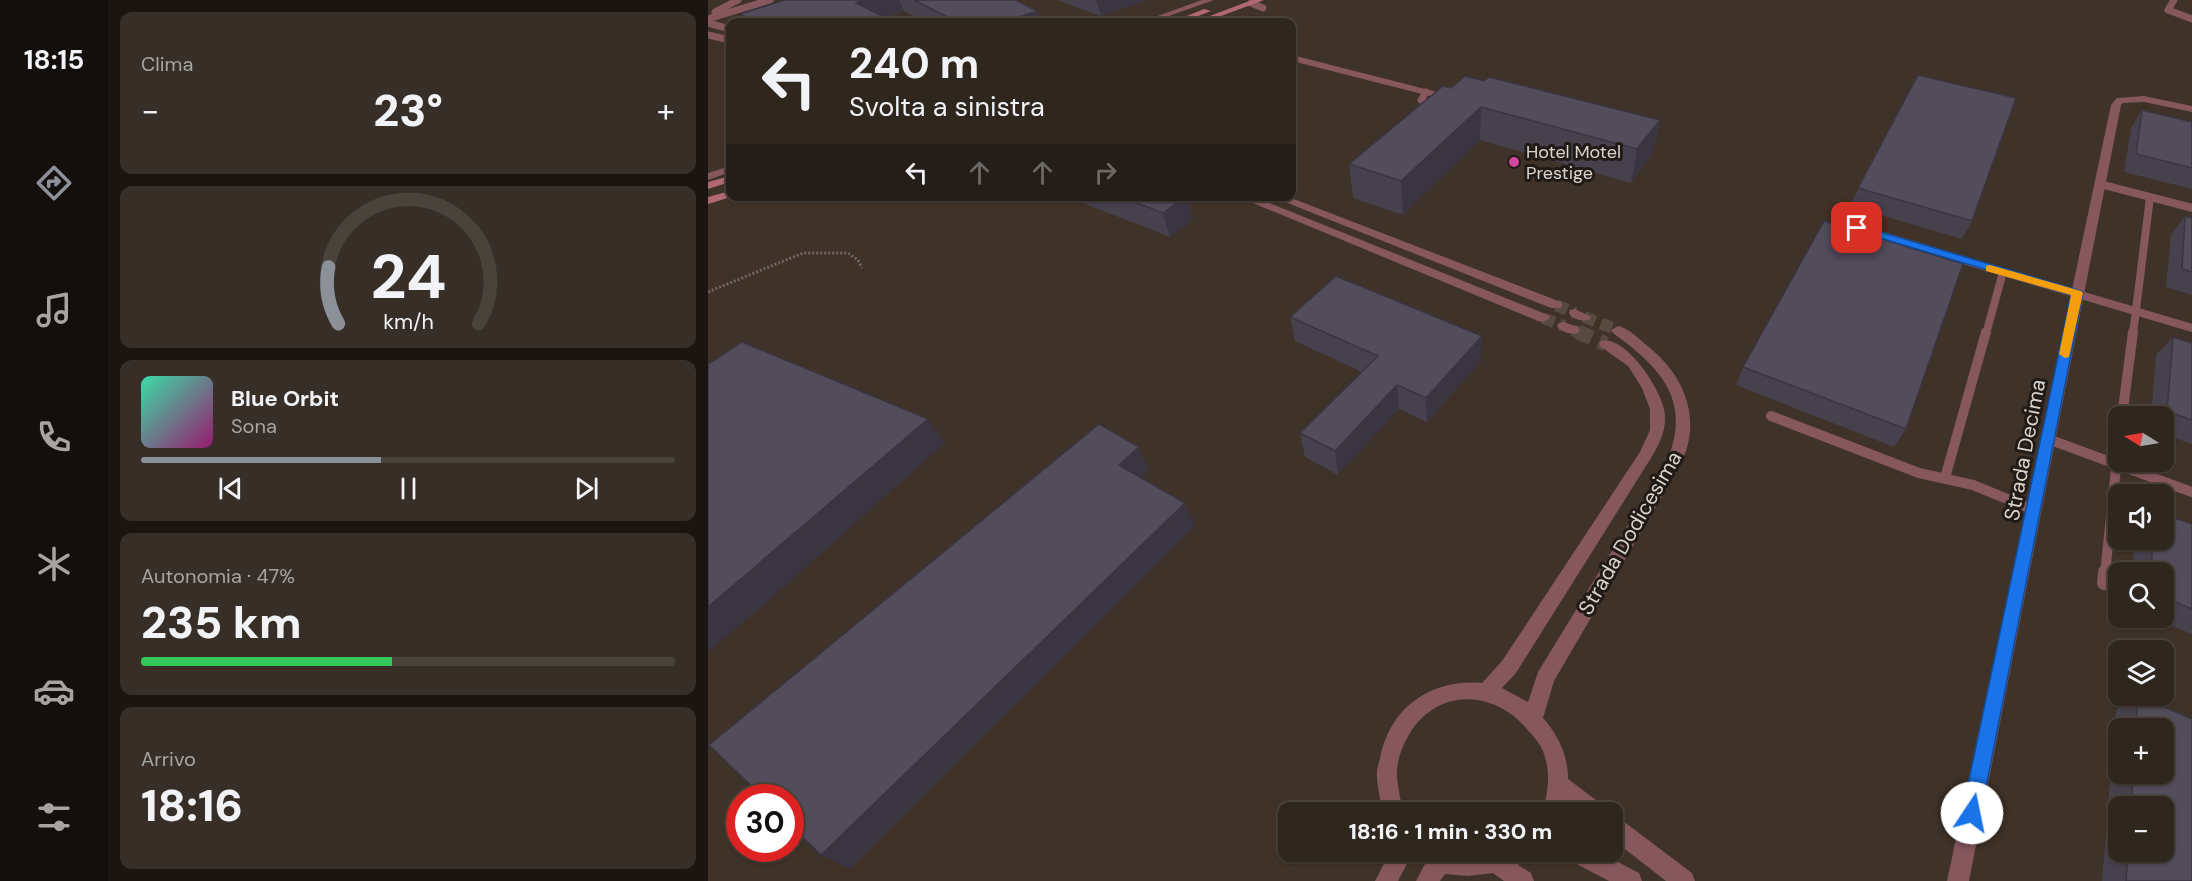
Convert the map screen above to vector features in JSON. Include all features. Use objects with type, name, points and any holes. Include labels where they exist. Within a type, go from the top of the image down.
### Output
[{"type":"street","points":[[1157,18],[1210,0]]},
{"type":"street","points":[[1186,18],[1236,0]]},
{"type":"street","points":[[1210,18],[1255,3]]},
{"type":"street","points":[[1180,18],[1207,10]]},
{"type":"street","points":[[1296,59],[1438,95]]},
{"type":"street","name":"Strada Decima","points":[[1958,881],[2116,105],[2120,100],[2144,99],[2192,109]]},
{"type":"street","points":[[708,177],[726,170]]},
{"type":"street","points":[[708,186],[726,180]]},
{"type":"street","points":[[708,201],[726,195]]},
{"type":"street","points":[[1254,201],[1543,318]]},
{"type":"street","points":[[1288,201],[1556,305]]},
{"type":"street","name":"Strada Dodicesima","points":[[1534,717],[1545,678],[1674,463],[1684,433],[1682,408],[1675,384],[1654,355],[1618,330]]},
{"type":"street","name":"Strada Dodicesima","points":[[1487,691],[1509,667],[1646,454],[1657,430],[1657,409],[1649,387],[1633,363],[1606,344]]},
{"type":"street","points":[[1389,802],[1385,774],[1390,745],[1398,730],[1412,712],[1430,699],[1461,689],[1487,691],[1517,702],[1534,717],[1553,746],[1559,784],[1555,802]]},
{"type":"street","points":[[1559,784],[1583,802]]},
{"type":"street","points":[[1623,834],[1684,881]]},
{"type":"street","points":[[1386,881],[1396,862]]},
{"type":"street","points":[[1427,881],[1432,862]]},
{"type":"street","points":[[1451,862],[1466,866],[1488,862]]},
{"type":"street","points":[[1495,862],[1523,881]]},
{"type":"street","points":[[1596,862],[1631,881]]},
{"type":"lane","points":[[708,18],[738,0]]},
{"type":"lane","points":[[708,18],[770,0]]},
{"type":"lane","points":[[2174,0],[2168,10],[2192,19]]},
{"type":"lane","points":[[708,23],[726,27]]},
{"type":"lane","points":[[708,35],[726,39]]},
{"type":"lane","points":[[1426,92],[1421,100],[1443,112]]},
{"type":"lane","points":[[2100,184],[2192,208]]},
{"type":"lane","points":[[2123,406],[2150,197]]},
{"type":"lane","points":[[1857,228],[2192,328]]},
{"type":"lane","points":[[1945,478],[2003,272]]},
{"type":"lane","points":[[1771,416],[1919,473],[1972,485],[2034,510]]},
{"type":"lane","points":[[2048,439],[2108,461]]},
{"type":"lane","points":[[2104,583],[2115,472]]},
{"type":"lane","points":[[2138,472],[2192,492]]},
{"type":"path","points":[[708,292],[803,253],[848,253],[858,260],[862,268]]},
{"type":"building","points":[[785,0],[864,0],[856,3],[886,18],[748,18],[740,14]]},
{"type":"building","points":[[914,0],[1015,0],[1037,11],[1016,18],[949,18]]},
{"type":"building","points":[[1918,75],[2016,98],[1972,221],[1858,188]]},
{"type":"building","points":[[1465,76],[1484,81],[1489,77],[1660,120],[1637,149],[1481,107],[1401,181],[1349,164],[1443,86],[1451,88]]},
{"type":"building","points":[[2142,110],[2192,122],[2192,168],[2136,154]]},
{"type":"building","points":[[1132,201],[1179,201],[1163,213]]},
{"type":"building","points":[[2185,216],[2192,218],[2192,272],[2182,269]]},
{"type":"building","points":[[1824,221],[1963,264],[1906,429],[1743,367]]},
{"type":"building","points":[[1336,276],[1482,336],[1426,398],[1397,385],[1335,451],[1300,433],[1378,356],[1290,317]]},
{"type":"building","points":[[2173,337],[2192,343],[2192,420],[2174,414],[2174,406],[2167,406]]},
{"type":"building","points":[[742,342],[928,419],[708,607],[708,364]]},
{"type":"building","points":[[1099,424],[1139,447],[1119,465],[1185,503],[821,855],[804,839],[804,784],[749,784],[709,745]]},
{"type":"building","points":[[2174,518],[2192,524],[2192,609],[2174,602],[2174,562],[2152,562],[2152,550],[2174,550]]},
{"type":"building","points":[[2137,706],[2161,706],[2192,719],[2192,881],[2126,881],[2127,862],[2174,862],[2174,796],[2132,796],[2132,784],[2174,784],[2174,718],[2137,718]]},
{"type":"tunnel","points":[[1556,305],[1575,313]]},
{"type":"tunnel","points":[[1584,317],[1618,330]]},
{"type":"tunnel","points":[[1543,318],[1564,326]]},
{"type":"tunnel","points":[[1573,330],[1582,334]]},
{"type":"tunnel","points":[[1578,332],[1606,344]]},
{"type":"slow traffic","points":[[1990,268],[2077,293],[2065,354]]},
{"type":"place","name":"Hotel Motel Prestige","points":[[1514,162]]},
{"type":"route","points":[[1857,228],[2077,293],[1972,813]]}]
